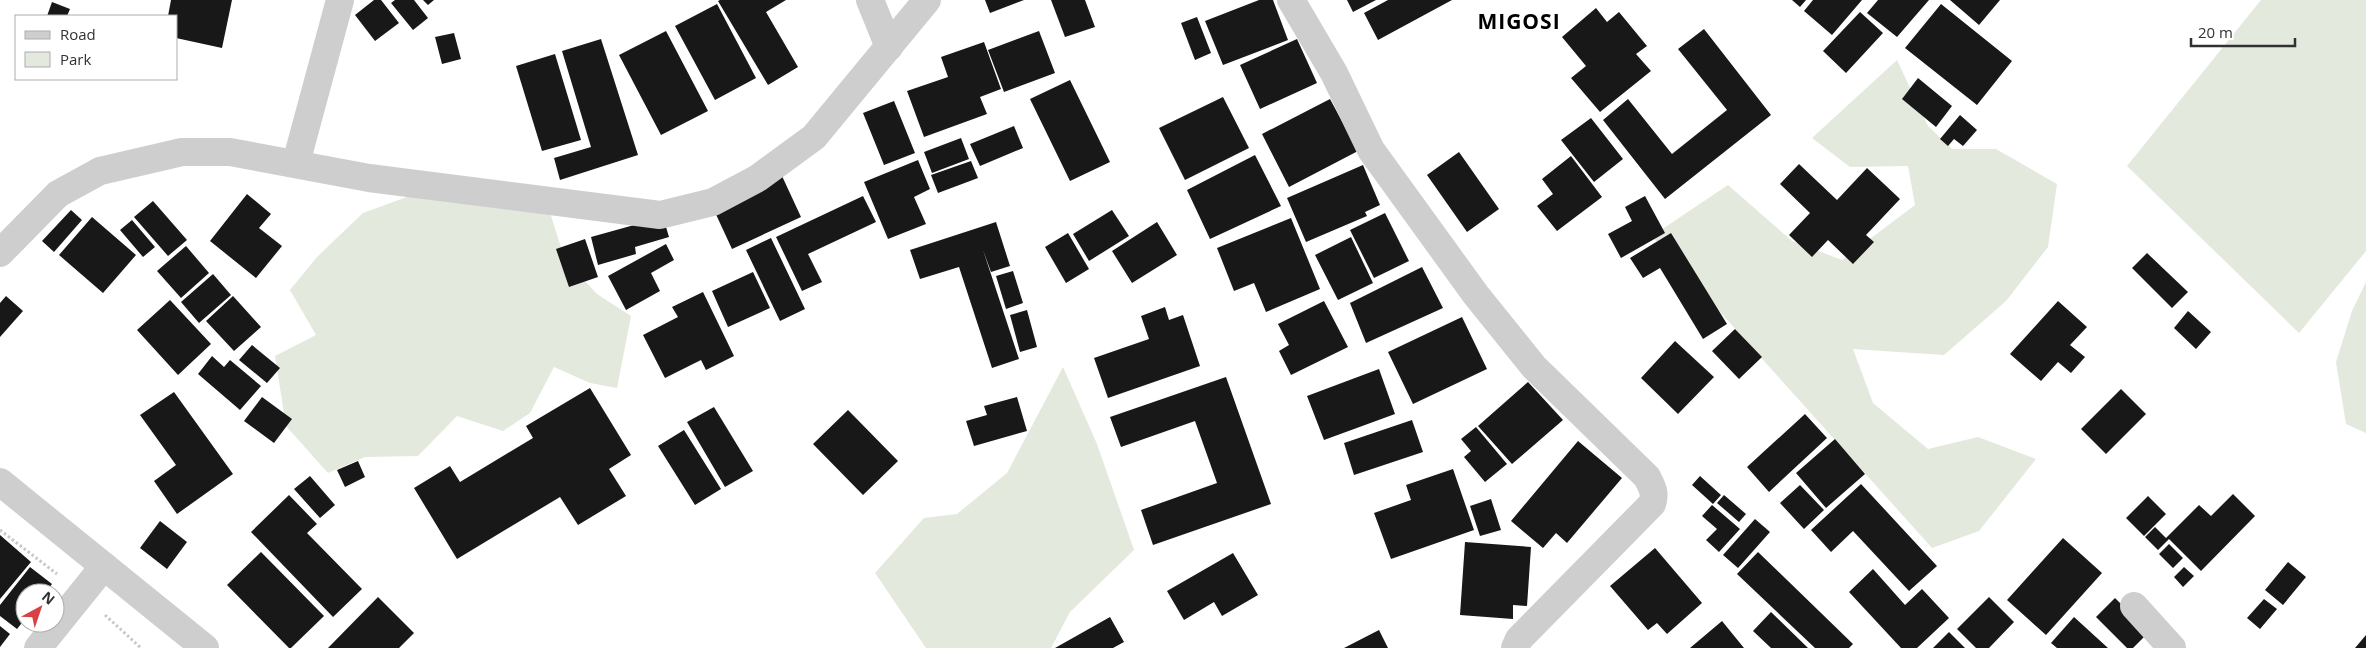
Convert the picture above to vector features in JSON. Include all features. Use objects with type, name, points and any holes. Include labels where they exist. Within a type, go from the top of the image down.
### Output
[{"type":"street","points":[[296,163],[340,0]]},
{"type":"street","points":[[870,0],[889,47]]},
{"type":"street","points":[[0,253],[58,194],[100,172],[182,152],[230,152],[368,178],[660,215],[713,202],[758,178],[786,160],[814,137],[927,0]]},
{"type":"street","points":[[1291,0],[1334,73],[1371,150],[1446,255],[1534,367],[1647,477],[1652,486],[1654,496],[1652,504],[1519,639],[1515,648]]},
{"type":"street","points":[[0,482],[205,648]]},
{"type":"street","points":[[38,648],[104,566]]},
{"type":"street","points":[[2134,606],[2172,648]]},
{"type":"green space","points":[[2261,0],[2366,0],[2366,251],[2299,333],[2127,166]]},
{"type":"green space","points":[[1897,60],[1928,126],[1952,149],[1996,149],[2057,184],[2048,247],[2006,301],[1944,355],[1853,349],[1873,403],[1928,449],[1978,437],[2036,459],[1979,531],[1932,548],[1652,236],[1728,185],[1792,241],[1842,260],[1915,205],[1908,166],[1850,167],[1812,138]]},
{"type":"green space","points":[[437,186],[546,200],[565,260],[597,294],[631,316],[617,388],[590,383],[554,367],[530,413],[503,431],[457,416],[418,456],[365,457],[328,473],[286,426],[275,356],[316,335],[290,290],[317,257],[363,213]]},
{"type":"green space","points":[[2366,282],[2366,433],[2346,424],[2336,362],[2352,311]]},
{"type":"green space","points":[[1063,367],[1097,444],[1134,550],[1070,612],[1051,648],[926,648],[875,573],[924,518],[957,514],[1007,473]]},
{"type":"building","points":[[171,0],[232,0],[222,48],[178,38],[178,15],[168,15]]},
{"type":"building","points":[[374,0],[381,0],[399,23],[375,41],[355,15]]},
{"type":"building","points":[[395,0],[414,0],[428,18],[413,30],[391,3]]},
{"type":"building","points":[[423,0],[434,0],[428,5]]},
{"type":"building","points":[[786,0],[766,12],[798,67],[768,85],[718,1]]},
{"type":"building","points":[[985,0],[1024,0],[990,13]]},
{"type":"building","points":[[1051,0],[1085,0],[1095,27],[1065,37]]},
{"type":"building","points":[[1259,0],[1273,0],[1288,40],[1223,65],[1205,21]]},
{"type":"building","points":[[1347,0],[1376,0],[1353,12]]},
{"type":"building","points":[[1388,0],[1452,0],[1378,40],[1364,13]]},
{"type":"building","points":[[1792,0],[1806,0],[1800,7]]},
{"type":"building","points":[[1813,0],[1862,0],[1832,35],[1804,11]]},
{"type":"building","points":[[1878,0],[1929,0],[1897,37],[1867,13]]},
{"type":"building","points":[[1950,0],[2000,0],[1979,25]]},
{"type":"building","points":[[52,2],[70,9],[67,15],[47,15]]},
{"type":"building","points":[[717,4],[756,78],[715,100],[675,26]]},
{"type":"building","points":[[1941,4],[2012,61],[1977,105],[1905,48]]},
{"type":"building","points":[[1596,8],[1607,22],[1619,12],[1647,46],[1636,54],[1651,71],[1600,112],[1571,78],[1586,66],[1562,37]]},
{"type":"building","points":[[1860,12],[1883,33],[1846,73],[1823,51]]},
{"type":"building","points":[[1197,17],[1211,53],[1195,60],[1181,23]]},
{"type":"building","points":[[1704,29],[1771,115],[1665,199],[1603,120],[1628,99],[1672,154],[1727,110],[1678,49]]},
{"type":"building","points":[[666,31],[708,111],[661,135],[619,55]]},
{"type":"building","points":[[1039,31],[1055,73],[1004,92],[988,50]]},
{"type":"building","points":[[454,33],[461,59],[442,64],[435,37]]},
{"type":"building","points":[[601,39],[638,155],[560,180],[554,158],[591,147],[562,51]]},
{"type":"building","points":[[1297,39],[1317,83],[1260,109],[1240,65]]},
{"type":"building","points":[[984,42],[1001,89],[980,97],[987,114],[924,137],[907,91],[948,77],[941,57]]},
{"type":"building","points":[[555,54],[581,140],[542,151],[516,66]]},
{"type":"building","points":[[1918,78],[1952,106],[1936,127],[1902,99]]},
{"type":"building","points":[[1070,80],[1110,162],[1070,181],[1030,99]]},
{"type":"building","points":[[1223,97],[1249,148],[1185,180],[1159,128]]},
{"type":"building","points":[[1330,99],[1358,151],[1289,187],[1262,134]]},
{"type":"building","points":[[894,101],[915,153],[884,165],[863,113]]},
{"type":"building","points":[[1960,115],[1977,130],[1963,146],[1954,139],[1948,146],[1940,139]]},
{"type":"building","points":[[1591,118],[1623,159],[1594,182],[1561,140]]},
{"type":"building","points":[[1014,126],[1023,148],[980,166],[970,144]]},
{"type":"building","points":[[961,138],[969,159],[932,173],[924,152]]},
{"type":"building","points":[[1459,152],[1499,209],[1467,232],[1427,175]]},
{"type":"building","points":[[1255,155],[1281,206],[1210,239],[1187,190]]},
{"type":"building","points":[[1571,156],[1602,197],[1557,231],[1537,206],[1553,194],[1542,179]]},
{"type":"building","points":[[918,160],[930,189],[914,197],[926,224],[888,239],[864,182]]},
{"type":"building","points":[[971,161],[978,178],[938,193],[931,175]]},
{"type":"building","points":[[1799,164],[1837,200],[1867,168],[1900,199],[1866,235],[1874,242],[1853,264],[1828,240],[1812,257],[1789,235],[1810,213],[1780,184]]},
{"type":"building","points":[[1363,165],[1380,205],[1365,212],[1367,216],[1306,242],[1287,198]]},
{"type":"building","points":[[782,176],[801,217],[732,249],[713,208]]},
{"type":"building","points":[[247,194],[271,214],[259,228],[282,246],[256,278],[210,241]]},
{"type":"building","points":[[863,196],[876,222],[808,254],[822,282],[802,291],[776,237]]},
{"type":"building","points":[[1645,196],[1665,233],[1621,258],[1608,234],[1632,221],[1625,207]]},
{"type":"building","points":[[153,201],[187,240],[168,256],[134,217]]},
{"type":"building","points":[[71,210],[82,220],[54,252],[42,241]]},
{"type":"building","points":[[1112,210],[1129,236],[1089,261],[1073,234]]},
{"type":"building","points":[[1385,213],[1409,261],[1374,278],[1350,230]]},
{"type":"building","points":[[92,217],[136,255],[103,293],[59,255]]},
{"type":"building","points":[[663,217],[669,237],[635,247],[636,254],[598,265],[591,237]]},
{"type":"building","points":[[1291,218],[1320,289],[1266,312],[1254,283],[1234,291],[1217,248]]},
{"type":"building","points":[[132,220],[155,247],[143,257],[120,230]]},
{"type":"building","points":[[996,222],[1010,266],[991,272],[983,250],[1019,359],[992,368],[959,267],[920,279],[910,250]]},
{"type":"building","points":[[1157,222],[1177,255],[1132,283],[1112,251]]},
{"type":"building","points":[[1068,233],[1089,269],[1066,283],[1045,247]]},
{"type":"building","points":[[1671,233],[1727,324],[1703,339],[1660,268],[1643,278],[1630,258]]},
{"type":"building","points":[[1351,237],[1373,283],[1338,300],[1315,255]]},
{"type":"building","points":[[771,238],[805,309],[780,321],[746,250]]},
{"type":"building","points":[[585,239],[598,277],[569,287],[556,249]]},
{"type":"building","points":[[666,244],[674,260],[651,273],[660,291],[626,310],[608,276]]},
{"type":"building","points":[[186,246],[209,273],[181,298],[157,271]]},
{"type":"building","points":[[2147,253],[2188,292],[2172,308],[2132,268]]},
{"type":"building","points":[[1422,267],[1443,308],[1366,343],[1350,303]]},
{"type":"building","points":[[1013,271],[1023,303],[1006,309],[996,276]]},
{"type":"building","points":[[753,272],[770,308],[728,327],[712,291]]},
{"type":"building","points":[[213,274],[231,295],[199,323],[181,302]]},
{"type":"building","points":[[703,292],[734,356],[706,370],[701,360],[665,378],[643,335],[678,317],[672,307]]},
{"type":"building","points":[[6,296],[23,311],[0,337],[0,303]]},
{"type":"building","points":[[233,296],[261,327],[234,351],[206,321]]},
{"type":"building","points":[[170,300],[211,344],[178,375],[137,330]]},
{"type":"building","points":[[1324,301],[1348,347],[1291,375],[1279,351],[1289,345],[1278,324]]},
{"type":"building","points":[[2058,301],[2087,327],[2070,345],[2085,357],[2071,373],[2058,362],[2041,381],[2010,354]]},
{"type":"building","points":[[1165,307],[1169,320],[1183,315],[1200,366],[1108,398],[1094,358],[1149,339],[1141,316]]},
{"type":"building","points":[[1027,310],[1037,347],[1020,352],[1010,315]]},
{"type":"building","points":[[2188,311],[2211,332],[2196,349],[2174,328]]},
{"type":"building","points":[[1462,317],[1487,369],[1413,404],[1388,352]]},
{"type":"building","points":[[1735,329],[1762,357],[1739,379],[1712,351]]},
{"type":"building","points":[[1675,341],[1714,377],[1678,414],[1641,378]]},
{"type":"building","points":[[252,345],[280,368],[267,383],[239,360]]},
{"type":"building","points":[[212,356],[224,367],[230,360],[261,386],[240,410],[198,374]]},
{"type":"building","points":[[1379,369],[1395,414],[1324,440],[1307,396]]},
{"type":"building","points":[[1226,377],[1271,504],[1153,545],[1141,510],[1217,483],[1195,421],[1121,447],[1110,417]]},
{"type":"building","points":[[1528,382],[1563,420],[1512,464],[1478,426]]},
{"type":"building","points":[[590,388],[631,455],[609,469],[626,496],[578,525],[560,497],[457,559],[414,488],[450,466],[460,482],[533,438],[526,426]]},
{"type":"building","points":[[2121,389],[2146,414],[2106,454],[2081,429]]},
{"type":"building","points":[[174,392],[233,474],[177,514],[154,481],[176,465],[140,415]]},
{"type":"building","points":[[262,397],[292,419],[274,443],[244,421]]},
{"type":"building","points":[[1017,397],[1027,431],[974,446],[966,421],[987,415],[984,406]]},
{"type":"building","points":[[714,407],[753,471],[725,487],[687,422]]},
{"type":"building","points":[[848,410],[898,461],[863,495],[813,444]]},
{"type":"building","points":[[1805,414],[1827,438],[1769,492],[1747,467]]},
{"type":"building","points":[[1412,420],[1423,452],[1354,475],[1344,443]]},
{"type":"building","points":[[1476,427],[1507,464],[1485,482],[1464,457],[1471,451],[1461,439]]},
{"type":"building","points":[[684,430],[721,489],[695,505],[658,446]]},
{"type":"building","points":[[1835,439],[1865,474],[1826,508],[1796,473]]},
{"type":"building","points":[[1578,441],[1622,478],[1567,543],[1556,533],[1543,548],[1511,521]]},
{"type":"building","points":[[358,461],[365,477],[345,487],[337,470]]},
{"type":"building","points":[[1453,469],[1474,530],[1391,559],[1374,513],[1411,500],[1406,485]]},
{"type":"building","points":[[310,476],[335,505],[320,518],[294,489]]},
{"type":"building","points":[[1700,476],[1721,495],[1713,504],[1692,485]]},
{"type":"building","points":[[1861,484],[1937,566],[1909,591],[1853,531],[1831,552],[1811,530]]},
{"type":"building","points":[[1800,485],[1824,510],[1804,529],[1780,503]]},
{"type":"building","points":[[2233,494],[2255,516],[2201,571],[2169,539],[2158,550],[2145,537],[2155,527],[2166,538],[2199,505],[2211,516]]},
{"type":"building","points":[[289,495],[317,524],[307,533],[362,589],[333,617],[251,532]]},
{"type":"building","points":[[1724,495],[1746,514],[1739,522],[1717,503]]},
{"type":"building","points":[[2148,496],[2166,514],[2144,536],[2126,518]]},
{"type":"building","points":[[1491,499],[1501,530],[1480,536],[1470,506]]},
{"type":"building","points":[[1712,505],[1740,529],[1719,552],[1706,540],[1717,529],[1702,516]]},
{"type":"building","points":[[1755,519],[1770,532],[1738,568],[1723,555]]},
{"type":"building","points":[[160,521],[187,542],[167,569],[140,548]]},
{"type":"building","points":[[0,535],[31,562],[0,599]]},
{"type":"building","points":[[2063,538],[2102,573],[2046,635],[2007,600]]},
{"type":"building","points":[[1465,542],[1531,547],[1527,606],[1513,605],[1513,619],[1460,615]]},
{"type":"building","points":[[2169,544],[2183,558],[2173,568],[2159,554]]},
{"type":"building","points":[[1655,548],[1702,603],[1667,634],[1657,623],[1648,630],[1610,586]]},
{"type":"building","points":[[261,552],[324,616],[291,648],[227,585]]},
{"type":"building","points":[[1758,552],[1853,644],[1849,648],[1815,648],[1737,574]]},
{"type":"building","points":[[1233,553],[1258,595],[1222,616],[1214,602],[1184,620],[1167,591]]},
{"type":"building","points":[[2288,562],[2306,577],[2283,605],[2265,590]]},
{"type":"building","points":[[30,567],[51,583],[17,583]]},
{"type":"building","points":[[2184,567],[2194,576],[2183,587],[2174,577]]},
{"type":"building","points":[[1873,569],[1905,605],[1922,589],[1949,618],[1917,648],[1901,648],[1849,592]]},
{"type":"building","points":[[15,586],[15,627],[0,616],[0,605]]},
{"type":"building","points":[[378,597],[414,633],[399,648],[328,648]]},
{"type":"building","points":[[1989,597],[2014,622],[1989,648],[1976,648],[1957,629]]},
{"type":"building","points":[[2115,598],[2149,632],[2133,648],[2127,648],[2096,617]]},
{"type":"building","points":[[2264,599],[2277,609],[2260,629],[2247,618]]},
{"type":"building","points":[[1771,612],[1808,648],[1771,648],[1753,631]]},
{"type":"building","points":[[1110,617],[1124,642],[1113,648],[1055,648]]},
{"type":"building","points":[[2074,617],[2108,648],[2057,648],[2051,643]]},
{"type":"building","points":[[1722,621],[1744,648],[1690,648]]},
{"type":"building","points":[[0,626],[10,634],[0,647]]},
{"type":"building","points":[[1379,630],[1388,648],[1344,648]]},
{"type":"building","points":[[1949,632],[1965,648],[1933,648]]},
{"type":"building","points":[[2366,635],[2366,648],[2355,648]]},
{"type":"district","name":"MIGOSI","points":[[1519,22]]}]
